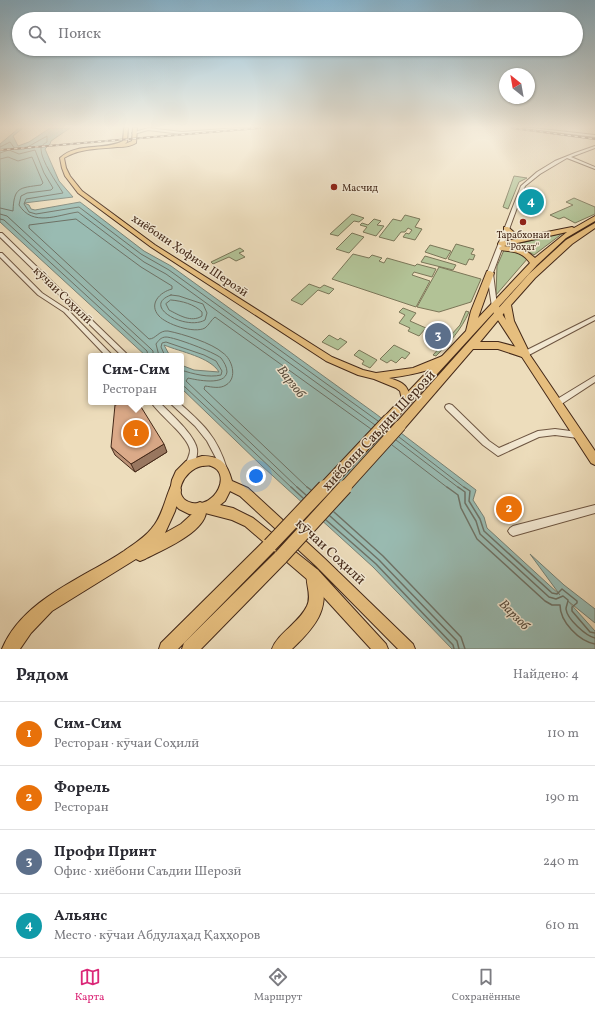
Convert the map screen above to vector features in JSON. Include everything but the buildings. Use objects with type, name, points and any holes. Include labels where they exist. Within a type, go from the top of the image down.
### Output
[{"type":"highway","name":"хиёбони Саъдии Шерозӣ","points":[[167,649],[395,422],[406,401],[451,360],[469,346],[534,263],[555,244],[580,226],[595,218]]},
{"type":"highway","name":"хиёбони Саъдии Шерозӣ","points":[[190,649],[281,557],[395,422],[451,360],[470,332],[496,310],[507,304],[550,258],[569,242],[595,225]]},
{"type":"highway","points":[[501,246],[580,226]]},
{"type":"highway","points":[[506,228],[514,236],[531,239]]},
{"type":"highway","points":[[501,246],[523,251],[531,257],[534,263]]},
{"type":"highway","points":[[470,332],[475,311],[490,274]]},
{"type":"highway","points":[[507,304],[510,321],[525,354]]},
{"type":"highway","points":[[469,346],[488,344],[506,346],[525,354]]},
{"type":"highway","points":[[10,649],[25,627],[47,606],[143,546],[158,532],[168,511],[175,490]]},
{"type":"highway","points":[[116,564],[186,530],[198,518],[203,508]]},
{"type":"highway","points":[[280,649],[298,633],[315,608],[317,595],[313,576]]},
{"type":"main road","name":"хиёбони Ҳофизи Шерозӣ","points":[[62,158],[64,168],[68,176],[80,192],[153,246],[312,349],[361,373],[375,376]]},
{"type":"main road","points":[[496,310],[595,460]]},
{"type":"main road","points":[[375,376],[413,371],[451,360]]},
{"type":"main road","points":[[375,376],[399,385],[404,390],[406,401]]},
{"type":"main road","points":[[203,508],[220,498],[226,484],[224,470],[214,462],[202,461],[189,465],[179,476],[175,490],[180,503],[186,507],[203,508],[233,514],[250,522],[313,576],[381,649]]},
{"type":"main road","name":"кӯчаи Соҳилӣ","points":[[226,484],[244,492],[320,562],[408,649]]},
{"type":"street","points":[[496,310],[490,274],[523,186],[532,177],[566,158]]},
{"type":"street","points":[[571,158],[595,168]]},
{"type":"street","name":"кӯчаи Соҳилӣ","points":[[0,234],[123,353]]},
{"type":"street","name":"кӯчаи Соҳилӣ","points":[[0,254],[40,294],[66,311],[107,353]]},
{"type":"street","points":[[525,354],[595,318]]},
{"type":"street","points":[[557,403],[595,379]]},
{"type":"street","points":[[158,405],[188,438],[193,447],[193,455],[189,465]]},
{"type":"street","points":[[176,405],[208,436],[219,452],[224,470]]},
{"type":"street","points":[[449,407],[498,452],[538,434],[555,432],[578,435]]},
{"type":"street","points":[[513,531],[595,509]]},
{"type":"green space","points":[[514,176],[527,178],[519,182],[508,209],[503,207]]},
{"type":"green space","points":[[574,198],[595,207],[595,214],[575,223],[564,217],[559,219],[550,215],[573,205],[566,202]]},
{"type":"green space","points":[[352,214],[364,218],[359,222],[354,221],[338,236],[330,234]]},
{"type":"green space","points":[[405,215],[420,219],[415,227],[422,229],[415,240],[403,237],[406,233],[409,234],[412,230],[408,228],[405,232],[401,232],[394,241],[379,237],[393,219],[401,221]]},
{"type":"green space","points":[[374,219],[381,221],[377,225],[384,226],[376,236],[363,232],[367,227],[360,225],[362,223],[368,225]]},
{"type":"green space","points":[[352,233],[364,237],[349,253],[336,249]]},
{"type":"green space","points":[[563,233],[534,255],[521,247],[508,246]]},
{"type":"green space","points":[[456,244],[474,249],[471,254],[475,255],[473,260],[469,259],[466,265],[448,259]]},
{"type":"green space","points":[[430,245],[451,251],[446,259],[425,252]]},
{"type":"green space","points":[[240,248],[244,251],[239,253],[245,257],[236,261],[229,257],[213,264],[211,262]]},
{"type":"green space","points":[[513,249],[528,258],[496,295],[497,266],[504,250]]},
{"type":"green space","points":[[353,254],[369,258],[372,255],[382,258],[379,261],[384,263],[387,258],[415,266],[417,264],[436,269],[432,277],[414,272],[412,275],[430,281],[416,307],[332,279]]},
{"type":"green space","points":[[425,256],[456,265],[453,270],[421,262]]},
{"type":"green space","points":[[439,267],[481,279],[471,302],[439,312],[417,307]]},
{"type":"green space","points":[[309,284],[320,288],[324,285],[334,289],[329,294],[318,290],[302,305],[291,300]]},
{"type":"green space","points":[[403,308],[416,313],[410,321],[426,328],[419,336],[408,331],[410,328],[399,323],[405,315],[399,312]]},
{"type":"green space","points":[[466,311],[469,312],[455,336],[436,356],[433,355],[460,325]]},
{"type":"green space","points":[[329,335],[338,340],[340,338],[347,342],[338,350],[322,342]]},
{"type":"green space","points":[[394,345],[410,353],[405,359],[402,357],[396,363],[391,360],[387,363],[380,359]]},
{"type":"green space","points":[[359,350],[377,360],[370,368],[362,364],[364,361],[354,355]]},
{"type":"water","name":"Варзоб","points":[[0,158],[49,158],[59,181],[73,197],[24,203],[29,205],[31,209],[35,210],[80,202],[144,251],[171,266],[376,414],[476,490],[473,500],[484,517],[487,528],[560,595],[530,554],[564,585],[595,609],[595,623],[568,601],[595,631],[595,649],[452,649],[373,567],[262,466],[184,391],[184,366],[194,370],[219,372],[215,367],[209,362],[164,345],[168,353],[143,353],[0,222]]},
{"type":"place","name":"Масчид","points":[[334,187]]},
{"type":"place","name":"Альянс","points":[[531,202]]},
{"type":"place","name":"Тарабхонаи \"Роҳат\"","points":[[523,222]]},
{"type":"place","name":"Профи Принт","points":[[438,336]]},
{"type":"place","name":"Сим-Сим","points":[[136,433]]},
{"type":"place","name":"Форель","points":[[509,509]]}]
